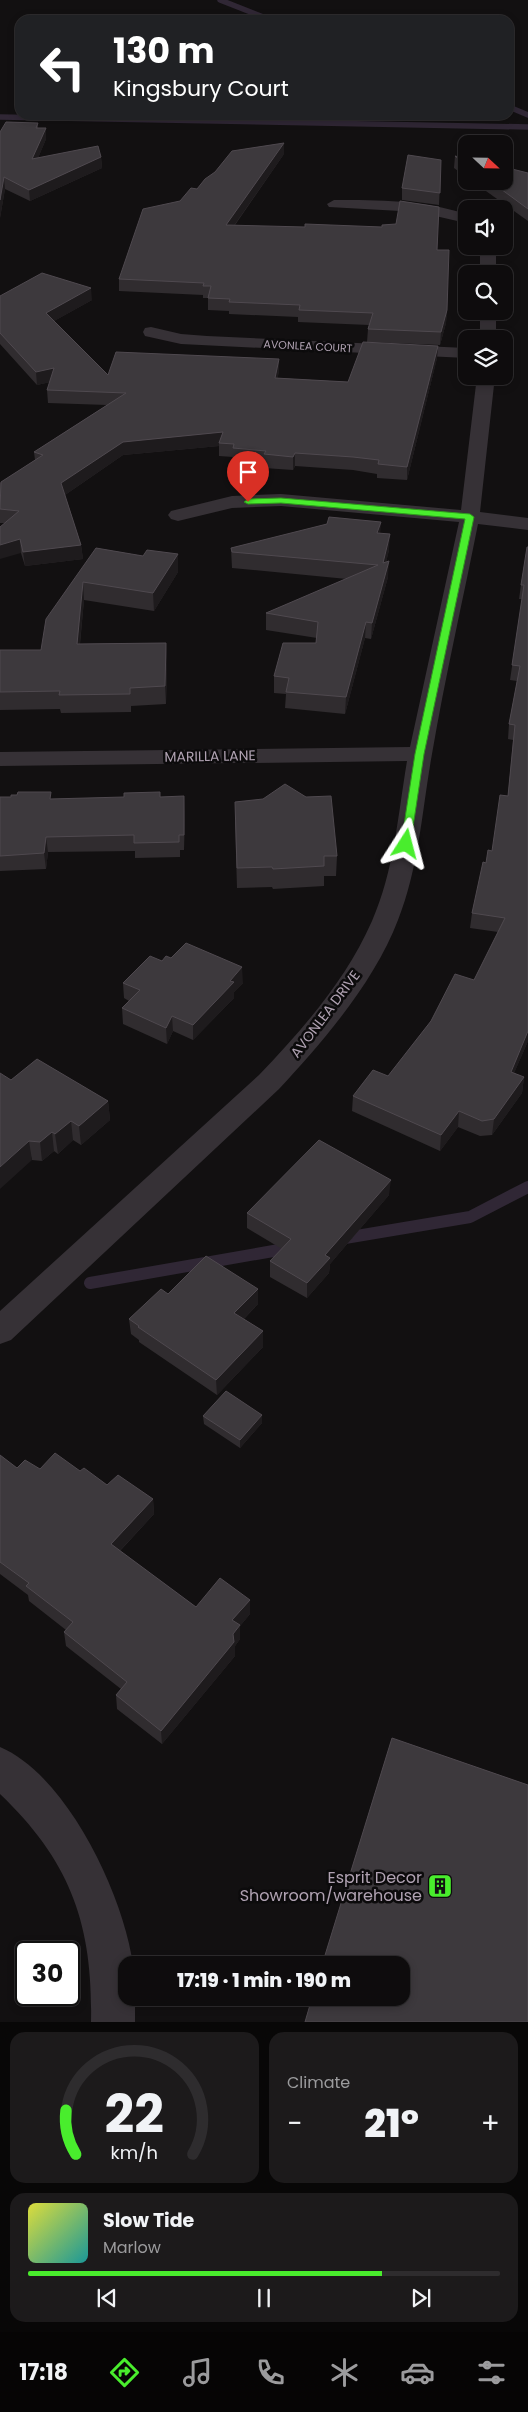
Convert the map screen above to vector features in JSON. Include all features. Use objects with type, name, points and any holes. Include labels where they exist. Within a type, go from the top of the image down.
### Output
[{"type":"street","points":[[334,204],[422,208],[458,216]]},
{"type":"street","name":"AVONLEA COURT","points":[[151,332],[181,339],[207,341],[458,353]]},
{"type":"street","name":"AVONLEA DRIVE","points":[[0,1331],[269,1082],[308,1042],[346,991],[385,921],[403,863],[420,754],[470,517],[485,385]]},
{"type":"street","points":[[178,515],[232,502],[281,500],[528,524]]},
{"type":"street","name":"MARILLA LANE","points":[[0,759],[420,754]]},
{"type":"street","points":[[0,1768],[30,1796],[60,1831],[83,1871],[100,1914],[113,1975],[113,2022]]},
{"type":"building","points":[[6,122],[38,123],[36,128],[46,128],[32,159],[98,146],[101,157],[29,190],[4,177],[0,200],[0,132]]},
{"type":"building","points":[[284,143],[226,225],[305,227],[305,224],[382,227],[382,225],[396,224],[400,201],[439,207],[437,250],[449,250],[447,310],[441,332],[368,329],[373,313],[299,310],[300,305],[229,302],[230,299],[208,298],[211,286],[203,286],[204,283],[119,279],[143,209],[180,201],[191,188],[197,189],[205,179],[215,172],[232,151]]},
{"type":"building","points":[[408,155],[441,160],[440,193],[402,188]]},
{"type":"building","points":[[513,169],[528,173],[528,209],[502,190],[513,190]]},
{"type":"building","points":[[42,273],[91,288],[46,313],[108,375],[116,352],[279,359],[275,378],[348,382],[363,342],[438,346],[407,467],[378,464],[379,460],[353,457],[295,453],[293,457],[264,454],[266,451],[233,448],[234,444],[219,443],[223,432],[123,442],[61,483],[81,545],[23,552],[20,539],[0,545],[0,527],[19,511],[0,509],[1,482],[43,455],[34,452],[126,393],[47,390],[54,368],[36,372],[0,333],[0,296]]},
{"type":"building","points":[[329,517],[381,522],[377,533],[390,534],[383,563],[389,561],[372,623],[366,622],[346,697],[286,692],[289,678],[274,676],[283,643],[316,643],[318,622],[266,613],[378,565],[232,552],[231,548],[327,524]]},
{"type":"building","points":[[527,547],[528,1031],[511,1072],[524,1077],[494,1119],[482,1121],[459,1111],[441,1135],[353,1096],[373,1070],[388,1076],[431,1021],[455,974],[474,980],[505,918],[472,913],[483,862],[486,863],[488,850],[492,851],[500,795],[508,796],[515,725],[509,724],[520,666],[512,665],[524,585],[521,585]]},
{"type":"building","points":[[96,548],[143,556],[147,550],[178,554],[153,593],[83,582],[77,644],[166,643],[165,686],[130,688],[130,694],[59,695],[60,691],[0,692],[0,650],[41,650],[46,619]]},
{"type":"building","points":[[285,784],[306,797],[331,796],[337,856],[324,856],[324,866],[273,869],[272,867],[237,868],[235,802],[263,799]]},
{"type":"building","points":[[18,792],[51,792],[50,799],[124,797],[124,793],[160,792],[160,797],[184,796],[184,835],[179,835],[179,842],[134,843],[134,835],[46,837],[44,853],[0,856],[0,797],[11,797],[11,795],[17,795]]},
{"type":"building","points":[[186,943],[242,967],[230,981],[234,982],[193,1025],[172,1016],[166,1028],[122,1008],[140,990],[123,983],[150,956],[162,961],[166,956],[171,958]]},
{"type":"building","points":[[37,1059],[108,1101],[79,1126],[71,1121],[55,1134],[52,1132],[40,1142],[29,1141],[0,1167],[0,1073],[11,1080]]},
{"type":"building","points":[[319,1140],[391,1180],[325,1255],[330,1258],[307,1283],[270,1261],[291,1239],[247,1213]]},
{"type":"building","points":[[206,1256],[258,1289],[234,1313],[263,1331],[216,1380],[129,1319],[161,1289],[168,1294]]},
{"type":"building","points":[[226,1391],[262,1415],[240,1440],[203,1416]]},
{"type":"building","points":[[55,1453],[80,1471],[84,1468],[107,1485],[118,1475],[153,1499],[111,1544],[196,1607],[220,1578],[250,1600],[232,1620],[240,1625],[233,1634],[234,1642],[161,1731],[116,1695],[127,1682],[64,1632],[73,1622],[26,1586],[29,1583],[0,1562],[0,1455],[17,1468],[25,1460],[40,1469]]},
{"type":"building","name":"Esprit Decor Showroom/warehouse","points":[[392,1738],[528,1785],[528,2022],[305,2022],[310,2006],[410,2006],[410,1956],[325,1956]]},
{"type":"waterway","points":[[220,0],[258,15]]},
{"type":"waterway","points":[[514,109],[528,115]]},
{"type":"waterway","points":[[0,117],[15,117]]},
{"type":"waterway","points":[[158,120],[528,127]]},
{"type":"waterway","points":[[339,1239],[470,1217],[528,1187]]},
{"type":"waterway","points":[[90,1283],[296,1247]]},
{"type":"place","name":"Esprit Decor Showroom/warehouse","points":[[440,1886]]},
{"type":"route","points":[[248,502],[281,500],[470,517],[420,754],[406,844]]}]
